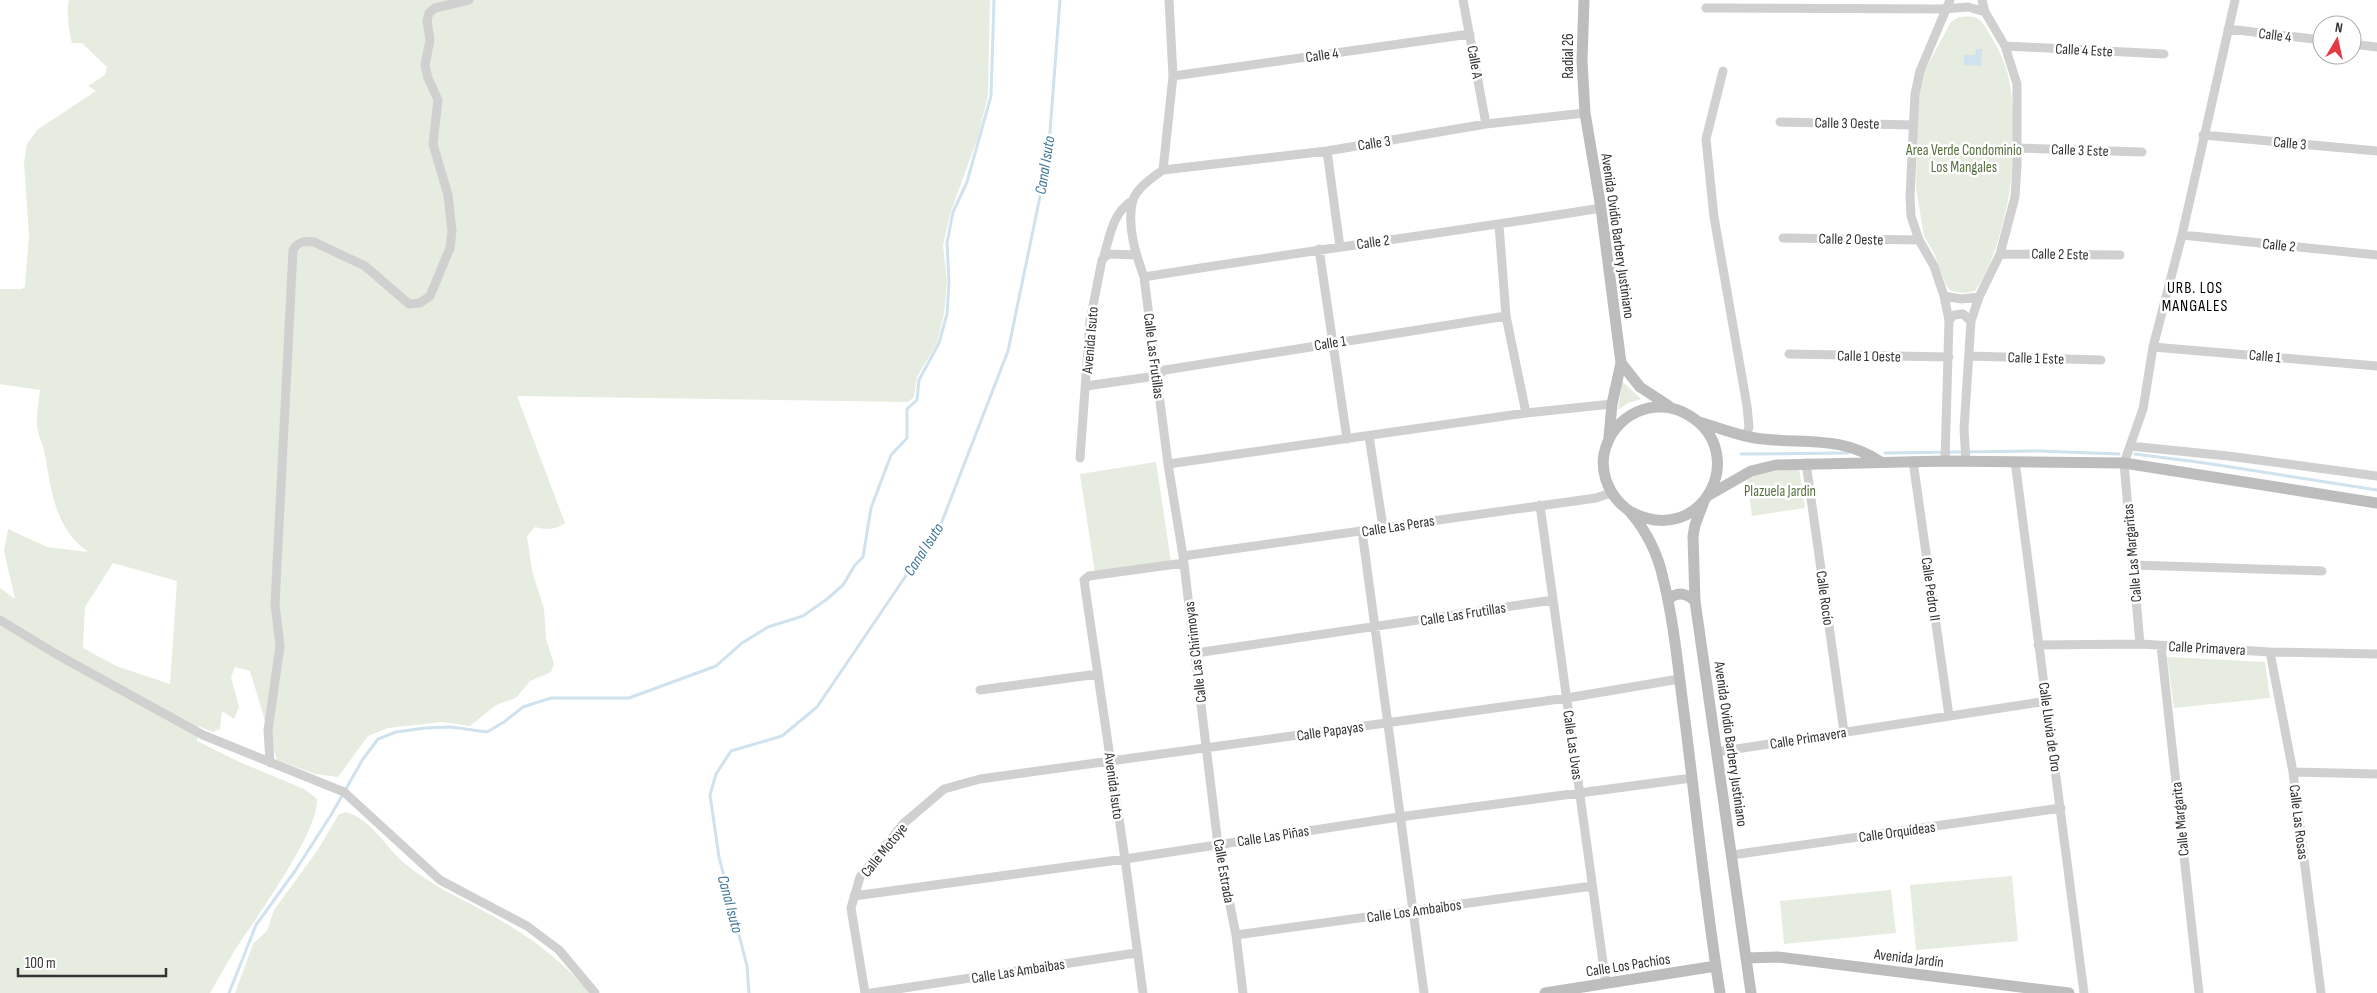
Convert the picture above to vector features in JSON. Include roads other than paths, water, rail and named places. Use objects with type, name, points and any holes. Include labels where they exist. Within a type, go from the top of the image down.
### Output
[{"type":"main road","name":"Radial 26","points":[[1584,0],[1582,61],[1585,113]]},
{"type":"main road","name":"Avenida Ovidio Barbery Justiniano","points":[[1585,113],[1601,208],[1621,363],[1612,404],[1608,442]]},
{"type":"main road","points":[[1621,363],[1640,387],[1698,422],[1746,436],[1848,445],[1867,453],[1881,462]]},
{"type":"main road","points":[[1677,410],[1663,406],[1650,406],[1634,412],[1615,430],[1608,442],[1604,455],[1604,468],[1612,492],[1620,504],[1645,520],[1661,522],[1680,518],[1706,498],[1750,471],[1776,465],[1913,461],[1945,454],[1964,454],[2015,462],[2124,463],[2377,503]]},
{"type":"main road","points":[[1698,422],[1712,441],[1718,464],[1715,481],[1706,498]]},
{"type":"main road","name":"Avenida Ovidio Barbery Justiniano","points":[[1706,498],[1694,525],[1696,601],[1751,993]]},
{"type":"main road","points":[[1631,512],[1651,545],[1663,576],[1668,600],[1720,993]]},
{"type":"main road","points":[[1668,600],[1673,594],[1681,593],[1696,601]]},
{"type":"main road","name":"Avenida Jardín","points":[[1746,958],[1778,957],[2069,993]]},
{"type":"main road","name":"Calle Los Pachíos","points":[[1544,993],[1716,966]]},
{"type":"street","points":[[270,763],[268,730],[280,646],[275,604],[293,250],[296,245],[306,241],[340,254],[365,266],[409,304],[420,303],[430,296],[450,248],[452,231],[448,195],[434,144],[438,100],[428,78],[425,65],[430,40],[427,21],[428,13],[434,8],[469,0]]},
{"type":"street","points":[[1133,200],[1148,181],[1163,170],[1173,76],[1168,0]]},
{"type":"street","name":"Calle A","points":[[1463,0],[1486,124]]},
{"type":"street","points":[[1945,454],[1950,357],[1949,320],[1944,296],[1934,266],[1919,240],[1911,216],[1910,197],[1915,94],[1920,71],[1934,41],[1944,10],[1950,0]]},
{"type":"street","points":[[1964,454],[1971,321],[1979,297],[2000,254],[2015,197],[2018,148],[2017,84],[2005,46],[1985,12],[1982,0]]},
{"type":"street","points":[[2124,463],[2143,409],[2154,347],[2182,235],[2203,135],[2235,0]]},
{"type":"street","points":[[1706,8],[1944,10],[1968,7],[1985,12]]},
{"type":"street","name":"Calle 4","points":[[2228,29],[2312,39]]},
{"type":"street","name":"Calle 4","points":[[1173,76],[1470,34]]},
{"type":"street","points":[[2362,45],[2377,47]]},
{"type":"street","name":"Calle 4 Este","points":[[2005,46],[2164,54]]},
{"type":"street","points":[[1722,71],[1706,139],[1714,217],[1749,427],[1746,436]]},
{"type":"street","name":"Calle 3","points":[[1163,170],[1327,150],[1486,124],[1585,113]]},
{"type":"street","name":"Calle 3 Oeste","points":[[1780,122],[1913,125]]},
{"type":"street","name":"Calle 3","points":[[2203,135],[2377,151]]},
{"type":"street","name":"Calle 3 Este","points":[[2018,148],[2142,152]]},
{"type":"street","points":[[1327,150],[1340,247]]},
{"type":"street","name":"Calle Las Frutillas","points":[[1133,200],[1131,231],[1136,255],[1144,277],[1168,464],[1184,560]]},
{"type":"street","name":"Avenida Isuto","points":[[1080,458],[1090,321],[1104,256],[1117,215],[1124,205],[1133,200]]},
{"type":"street","name":"Calle 2","points":[[1144,277],[1319,249],[1499,225],[1601,208]]},
{"type":"street","points":[[1499,225],[1506,316],[1526,413]]},
{"type":"street","name":"Calle 2","points":[[2182,235],[2377,255]]},
{"type":"street","name":"Calle 2 Oeste","points":[[1782,238],[1919,240]]},
{"type":"street","points":[[1319,249],[1347,438]]},
{"type":"street","points":[[1104,256],[1108,254],[1136,255]]},
{"type":"street","name":"Calle 2 Este","points":[[2000,254],[2120,255]]},
{"type":"street","points":[[1944,296],[1961,299],[1979,297]]},
{"type":"street","points":[[1949,320],[1954,315],[1963,314],[1971,321]]},
{"type":"street","name":"Calle 1","points":[[1086,386],[1156,376],[1165,370],[1332,342],[1506,316]]},
{"type":"street","name":"Calle 1","points":[[2154,347],[2377,366]]},
{"type":"street","name":"Calle 1 Oeste","points":[[1789,354],[1950,357]]},
{"type":"street","name":"Calle 1 Este","points":[[1970,356],[2101,360]]},
{"type":"street","points":[[1168,464],[1526,413],[1612,404]]},
{"type":"street","points":[[1369,436],[1383,527]]},
{"type":"street","points":[[2130,446],[2228,456],[2377,476]]},
{"type":"street","name":"Calle Pedro II","points":[[1913,461],[1949,716]]},
{"type":"street","name":"Calle Lluvia de Oro","points":[[2015,462],[2038,644],[2062,808],[2084,993]]},
{"type":"street","name":"Calle Las Margaritas","points":[[2124,463],[2140,644]]},
{"type":"street","name":"Calle Rocío","points":[[1806,464],[1844,732]]},
{"type":"street","name":"Calle Las Peras","points":[[1084,580],[1089,576],[1383,527],[1596,498],[1612,492]]},
{"type":"street","name":"Calle Las Uvas","points":[[1540,505],[1606,984]]},
{"type":"street","points":[[1362,531],[1386,723],[1424,993]]},
{"type":"street","name":"Calle Las Chirimoyas","points":[[1184,560],[1206,748]]},
{"type":"street","points":[[2134,565],[2322,571]]},
{"type":"street","name":"Avenida Isuto","points":[[1084,580],[1143,993]]},
{"type":"street","name":"Calle Las Frutillas","points":[[1196,653],[1553,600]]},
{"type":"street","points":[[0,620],[56,654],[202,735],[344,792],[440,880],[527,926],[559,950],[595,993]]},
{"type":"street","name":"Calle Primavera","points":[[2038,644],[2140,644],[2270,652],[2377,654]]},
{"type":"street","name":"Calle Margarita","points":[[2161,646],[2199,993]]},
{"type":"street","name":"Calle Las Rosas","points":[[2270,652],[2293,772],[2321,993]]},
{"type":"street","points":[[980,690],[1098,674]]},
{"type":"street","name":"Calle Papayas","points":[[980,779],[1567,698],[1679,679]]},
{"type":"street","name":"Calle Primavera","points":[[1717,752],[2047,701]]},
{"type":"street","name":"Calle Estrada","points":[[1206,748],[1218,845],[1236,935],[1243,993]]},
{"type":"street","points":[[2293,772],[2377,774]]},
{"type":"street","name":"Calle Las Piñas","points":[[854,896],[1125,859],[1399,817],[1692,778]]},
{"type":"street","name":"Calle Motoye","points":[[865,993],[851,908],[860,877],[903,824],[944,789],[980,779]]},
{"type":"street","name":"Calle Orquídeas","points":[[1732,855],[2062,808]]},
{"type":"street","name":"Calle Los Ambaibos","points":[[1236,935],[1592,886]]},
{"type":"street","name":"Calle Las Ambaibas","points":[[871,993],[1136,953]]},
{"type":"water","points":[[1976,49],[1982,49],[1981,66],[1964,65],[1964,55],[1975,55]]},
{"type":"waterway","points":[[229,993],[256,925],[295,871],[331,815],[363,759],[378,739],[396,732],[425,728],[451,727],[487,732],[523,707],[551,698],[629,698],[716,666],[742,643],[768,627],[803,616],[843,585],[855,565],[863,557],[871,508],[891,455],[907,438],[907,409],[917,400],[919,380],[939,343],[947,314],[949,282],[947,243],[953,212],[967,182],[991,96],[994,0]]},
{"type":"waterway","name":"Canal Isuto","points":[[749,993],[747,966],[719,857],[710,795],[716,774],[731,751],[782,736],[817,707],[941,524],[1008,351],[1048,158],[1060,0]]},
{"type":"waterway","points":[[1885,453],[2039,451],[2119,454]]},
{"type":"waterway","points":[[1741,454],[1848,453]]},
{"type":"waterway","points":[[2135,454],[2377,490]]},
{"type":"district","name":"URB. LOS MANGALES","points":[[2195,296]]},
{"type":"park label","name":"Area Verde Condominio Los Mangales","points":[[1964,158]]},
{"type":"park label","name":"Plazuela Jardin","points":[[1780,491]]}]
